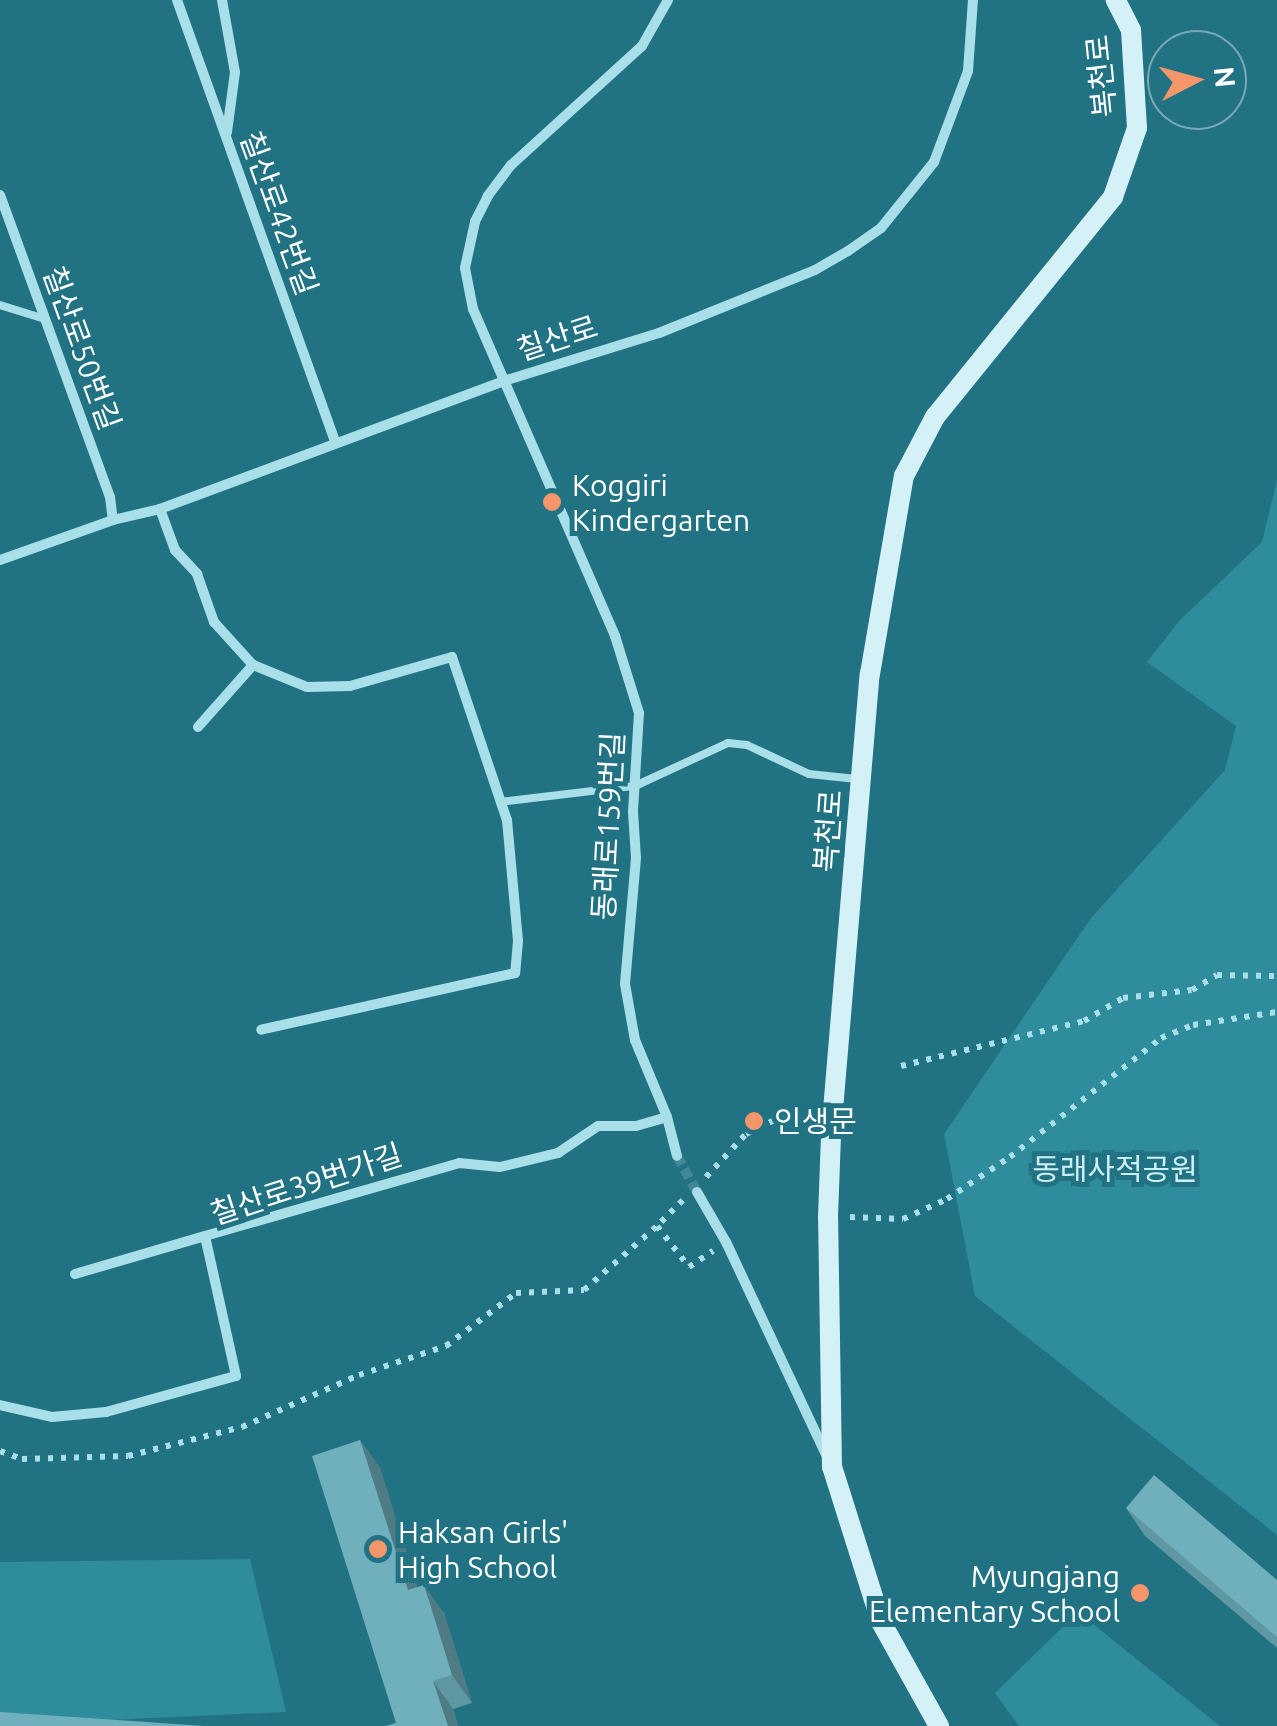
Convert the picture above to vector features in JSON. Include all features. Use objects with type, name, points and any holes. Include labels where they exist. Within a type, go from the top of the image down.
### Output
[{"type":"street","name":"칠산로42번길","points":[[177,0],[335,442]]},
{"type":"street","points":[[222,0],[235,72],[226,138]]},
{"type":"street","name":"동래로159번길","points":[[668,0],[642,46],[512,165],[474,222],[466,268],[474,309],[508,380],[614,636],[639,713],[636,858],[625,984],[639,1054],[667,1117],[678,1156]]},
{"type":"street","name":"칠산로","points":[[1,561],[113,520],[160,509],[508,380],[659,333],[815,270],[882,228],[934,162],[968,72],[973,0]]},
{"type":"street","name":"복천로","points":[[938,1726],[881,1622],[832,1467],[828,1217],[870,674],[904,476],[935,417],[1113,197],[1137,128],[1131,30],[1116,0]]},
{"type":"street","name":"칠산로50번길","points":[[0,194],[110,497],[113,520]]},
{"type":"street","points":[[160,509],[175,550],[197,574],[214,622],[253,665],[306,687],[350,686],[452,657],[507,820],[518,941],[515,973],[261,1030]]},
{"type":"street","points":[[198,726],[253,665]]},
{"type":"street","name":"칠산로39번가길","points":[[0,1405],[52,1417],[106,1412],[236,1376],[206,1236],[459,1163],[500,1167],[558,1153],[598,1126],[636,1126],[667,1117]]},
{"type":"street","points":[[697,1192],[726,1242],[832,1467]]},
{"type":"street","points":[[75,1274],[206,1236]]},
{"type":"lane","points":[[0,306],[45,319]]},
{"type":"lane","points":[[500,802],[635,786],[728,743],[746,746],[808,774],[862,780]]},
{"type":"path","points":[[900,1066],[1084,1021],[1124,998],[1192,990],[1218,974],[1277,976]]},
{"type":"path","points":[[828,1217],[902,1219],[932,1206],[1010,1156],[1161,1038],[1193,1025],[1277,1012]]},
{"type":"path","points":[[0,1451],[22,1460],[128,1456],[242,1427],[359,1375],[446,1346],[516,1293],[584,1290],[657,1226]]},
{"type":"green space","name":"동래사적공원","points":[[1277,480],[1277,1535],[975,1296],[944,1134],[1091,918],[1225,770],[1236,726],[1147,662],[1180,620],[1262,542]]},
{"type":"green space","points":[[250,1559],[286,1712],[0,1725],[0,1562]]},
{"type":"green space","points":[[1078,1612],[1220,1726],[1019,1726],[995,1693]]},
{"type":"building","name":"Haksan Girls' High School","points":[[360,1440],[408,1590],[424,1585],[452,1675],[433,1681],[448,1726],[386,1726],[396,1723],[312,1456]]},
{"type":"building","points":[[1154,1475],[1277,1580],[1277,1637],[1126,1508]]},
{"type":"building","points":[[0,1712],[205,1726],[0,1726]]},
{"type":"tunnel","points":[[677,1156],[697,1192]]},
{"type":"place","name":"Koggiri Kindergarten","points":[[552,502]]},
{"type":"place","name":"인생문","points":[[754,1121]]},
{"type":"place","name":"Haksan Girls' High School","points":[[378,1549]]},
{"type":"place","name":"Myungjang Elementary School","points":[[1140,1593]]}]
